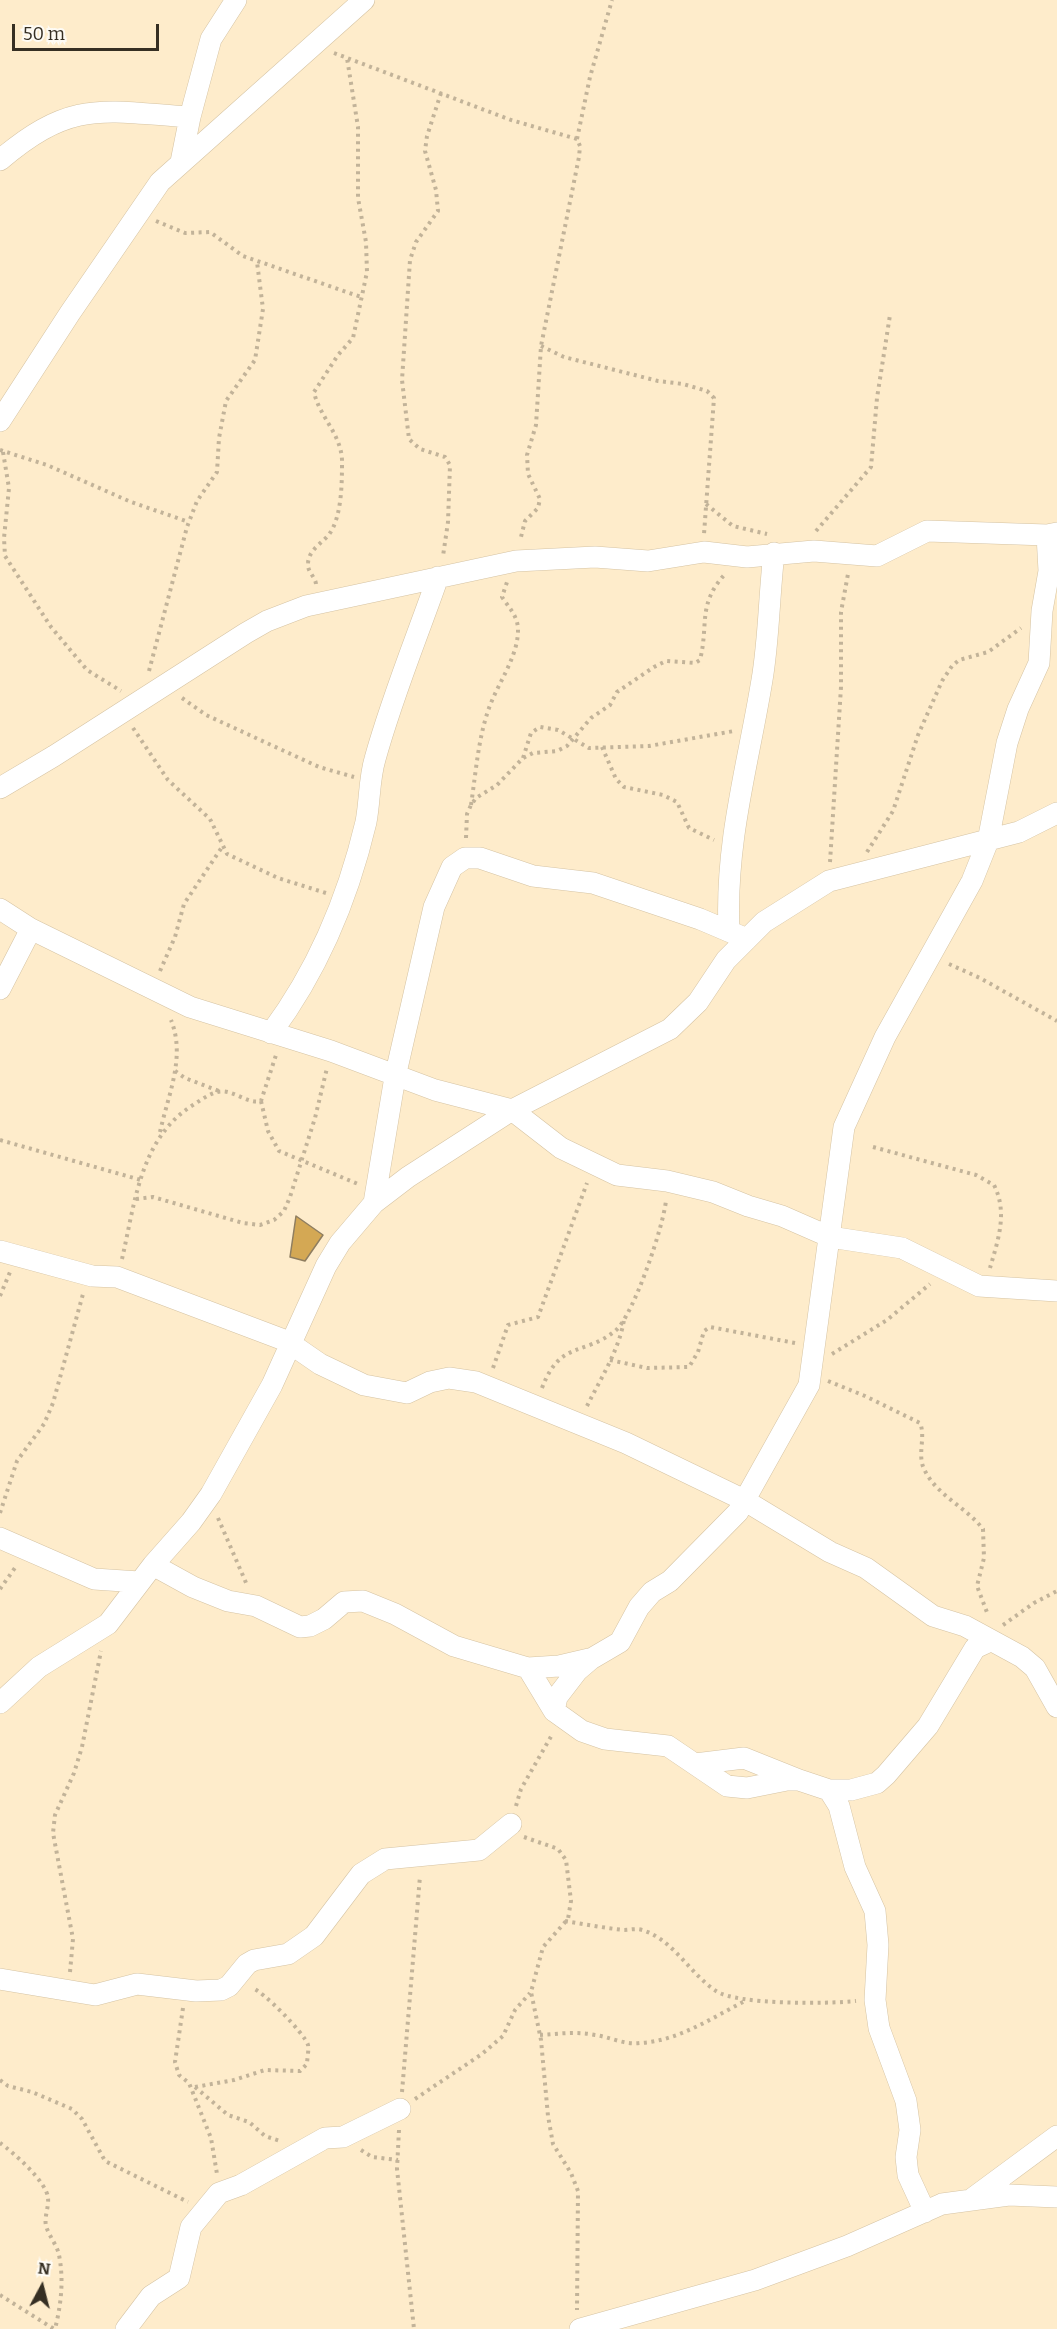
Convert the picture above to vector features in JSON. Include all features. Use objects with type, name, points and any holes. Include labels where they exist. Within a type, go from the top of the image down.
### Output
[{"type":"street","points":[[181,162],[190,117],[211,39],[236,0]]},
{"type":"street","points":[[0,421],[70,312],[160,182],[364,0]]},
{"type":"street","points":[[0,160],[40,130],[87,112],[108,110],[190,117]]},
{"type":"street","points":[[0,788],[267,621],[313,604],[516,561],[595,557],[648,561],[704,552],[762,554],[814,551],[881,555],[927,531],[934,530],[1052,534],[1049,572],[1042,611],[1038,670],[1018,709],[1007,743],[988,841],[972,881],[885,1037],[844,1127],[809,1385],[738,1512],[670,1581],[652,1592],[639,1607],[620,1642],[591,1659],[567,1681],[557,1697],[557,1714]]},
{"type":"street","points":[[0,1703],[39,1666],[108,1624],[139,1582],[191,1522],[211,1494],[272,1385],[326,1266],[340,1243],[375,1197],[512,1110],[676,1024],[698,1002],[726,960],[738,934],[731,848],[762,679],[762,554]]},
{"type":"street","points":[[276,1035],[316,962],[343,898],[359,849],[374,761],[438,577]]},
{"type":"street","points":[[375,1197],[395,1077],[434,907],[452,867],[465,858],[480,858],[533,876],[593,883],[738,934],[764,922],[829,881],[988,841],[1034,827],[1057,813]]},
{"type":"street","points":[[0,909],[31,929],[156,991],[217,1017],[331,1051],[395,1077],[512,1110],[561,1148],[617,1175],[667,1181],[713,1192],[782,1216],[830,1238],[902,1248],[948,1268],[972,1283],[985,1286],[1057,1290]]},
{"type":"street","points":[[0,989],[31,929]]},
{"type":"street","points":[[8,1254],[92,1276],[117,1277],[292,1344],[344,1377],[383,1390],[407,1392],[430,1382],[449,1378],[476,1382],[626,1443],[744,1500],[830,1552],[882,1577],[933,1616],[959,1624],[1010,1651],[1035,1668],[1057,1707]]},
{"type":"street","points":[[0,1539],[94,1579],[139,1582]]},
{"type":"street","points":[[153,1565],[193,1587],[228,1600],[256,1606],[300,1627],[310,1626],[324,1620],[344,1602],[363,1601],[395,1614],[454,1646],[528,1668],[559,1666],[591,1659]]},
{"type":"street","points":[[695,1764],[744,1758],[829,1790],[863,1788],[886,1775],[928,1726],[984,1637]]},
{"type":"street","points":[[528,1668],[557,1714],[582,1731],[605,1739],[668,1746],[715,1780],[736,1788],[799,1780]]},
{"type":"street","points":[[829,1790],[839,1806],[843,1828],[861,1882],[875,1911],[878,1945],[875,2000],[879,2028],[906,2101],[910,2130],[906,2157],[908,2175],[925,2212]]},
{"type":"street","points":[[0,1979],[95,1995],[137,1984],[216,1991],[229,1986],[247,1964],[254,1960],[288,1954],[314,1936],[361,1874],[385,1859],[479,1850],[511,1824]]},
{"type":"street","points":[[126,2329],[151,2296],[178,2278],[191,2227],[219,2193],[248,2182],[325,2138],[340,2138],[400,2109]]},
{"type":"street","points":[[973,2198],[1057,2136]]},
{"type":"street","points":[[579,2324],[755,2280],[848,2246],[942,2204],[973,2198],[1057,2197]]},
{"type":"path","points":[[471,805],[481,735],[489,708],[516,645],[518,629],[516,618],[502,597],[516,561],[525,521],[538,508],[540,499],[526,464],[536,425],[541,346],[579,157],[578,139],[590,77],[612,0]]},
{"type":"path","points":[[314,44],[511,120],[578,139]]},
{"type":"path","points":[[313,604],[317,583],[309,569],[308,561],[314,549],[329,534],[336,519],[342,462],[341,448],[314,392],[338,355],[353,338],[368,259],[358,198],[358,127],[347,58]]},
{"type":"path","points":[[438,577],[448,522],[450,465],[445,457],[420,449],[409,439],[402,380],[410,260],[416,242],[438,211],[436,190],[425,151],[427,136],[441,93]]},
{"type":"path","points":[[135,219],[152,219],[185,233],[210,232],[233,251],[257,262],[362,297]]},
{"type":"path","points":[[257,262],[263,309],[255,360],[226,401],[219,438],[217,472],[197,501],[189,522],[134,704],[134,731],[168,780],[210,819],[227,854],[257,869],[343,898]]},
{"type":"path","points":[[813,534],[871,467],[877,398],[890,315]]},
{"type":"path","points":[[541,346],[564,357],[707,391],[714,398],[705,503],[704,552]]},
{"type":"path","points":[[134,704],[122,692],[87,670],[51,627],[5,556],[4,538],[9,488],[1,451],[47,465],[131,502],[189,522]]},
{"type":"path","points":[[465,858],[467,814],[476,798],[497,785],[524,758],[533,753],[556,751],[575,740],[591,718],[609,705],[617,692],[654,667],[666,661],[695,663],[700,660],[705,638],[706,604],[712,588],[762,554],[778,536],[734,526],[721,519],[705,503]]},
{"type":"path","points":[[829,881],[841,687],[842,612],[845,580],[858,554]]},
{"type":"path","points":[[854,873],[893,811],[918,735],[942,681],[952,666],[958,660],[988,652],[1042,611]]},
{"type":"path","points":[[167,683],[188,705],[206,715],[319,767],[372,781]]},
{"type":"path","points":[[524,758],[531,733],[540,727],[558,730],[589,748],[682,742],[752,726]]},
{"type":"path","points":[[602,747],[616,779],[624,787],[663,795],[677,802],[689,828],[731,848]]},
{"type":"path","points":[[117,1277],[145,1162],[159,1136],[175,1071],[178,1047],[156,991],[184,904],[222,847]]},
{"type":"path","points":[[931,957],[980,978],[1057,1021]]},
{"type":"path","points":[[276,1035],[261,1101],[274,1145],[279,1151],[300,1159],[375,1197]]},
{"type":"path","points":[[136,1198],[153,1197],[260,1225],[274,1220],[284,1211],[290,1197],[300,1159],[315,1118],[331,1051]]},
{"type":"path","points":[[175,1071],[185,1078],[219,1091],[236,1093],[256,1102],[261,1101]]},
{"type":"path","points":[[159,1136],[183,1111],[219,1091]]},
{"type":"path","points":[[0,1140],[141,1180]]},
{"type":"path","points":[[873,1147],[976,1175],[994,1185],[1002,1213],[1001,1229],[985,1286]]},
{"type":"path","points":[[487,1386],[503,1332],[508,1325],[538,1317],[542,1310],[593,1165]]},
{"type":"path","points":[[536,1407],[554,1365],[565,1355],[616,1330],[625,1316],[644,1274],[663,1221],[667,1181]]},
{"type":"path","points":[[0,1296],[8,1254]]},
{"type":"path","points":[[610,1360],[647,1368],[688,1367],[698,1352],[704,1331],[711,1327],[813,1348],[820,1354],[837,1353],[887,1320],[948,1268]]},
{"type":"path","points":[[0,1513],[17,1461],[44,1424],[53,1403],[73,1326],[92,1276]]},
{"type":"path","points":[[577,1424],[622,1333],[625,1316]]},
{"type":"path","points":[[810,1374],[865,1396],[920,1423],[922,1465],[926,1473],[956,1506],[983,1529],[984,1558],[978,1577],[978,1592],[984,1637]]},
{"type":"path","points":[[211,1494],[228,1544],[256,1606]]},
{"type":"path","points":[[0,1589],[26,1551]]},
{"type":"path","points":[[1010,1651],[996,1630],[1034,1603],[1057,1591]]},
{"type":"path","points":[[68,1990],[73,1939],[52,1833],[55,1815],[75,1773],[82,1747],[108,1624]]},
{"type":"path","points":[[400,2109],[482,2054],[503,2037],[515,2010],[531,1992],[543,1947],[565,1921],[571,1901],[566,1860],[558,1849],[527,1840],[511,1824],[521,1789],[546,1749],[557,1714]]},
{"type":"path","points":[[565,1921],[626,1930],[640,1929],[652,1934],[668,1945],[716,1992],[747,2000],[830,2004],[875,2000]]},
{"type":"path","points":[[195,2087],[234,2080],[265,2070],[300,2071],[308,2064],[308,2044],[261,1991],[246,1986],[229,1986]]},
{"type":"path","points":[[186,1989],[174,2062],[179,2075],[228,2115],[249,2122],[270,2139],[286,2142]]},
{"type":"path","points":[[531,1992],[540,2035],[553,2144],[571,2174],[578,2191],[579,2324]]},
{"type":"path","points":[[540,2035],[567,2032],[596,2035],[638,2044],[654,2042],[686,2032],[747,2000]]},
{"type":"path","points":[[0,2080],[8,2086],[32,2091],[72,2109],[82,2119],[105,2161],[112,2167],[132,2173],[205,2210]]},
{"type":"path","points":[[189,2082],[214,2146],[219,2193]]},
{"type":"path","points":[[340,2138],[372,2157],[398,2160]]},
{"type":"path","points":[[0,2143],[46,2189],[48,2197],[46,2227],[53,2237],[59,2257],[61,2291],[61,2302],[54,2329],[0,2295]]},
{"type":"building","points":[[296,1216],[323,1235],[305,1261],[290,1257]]}]
